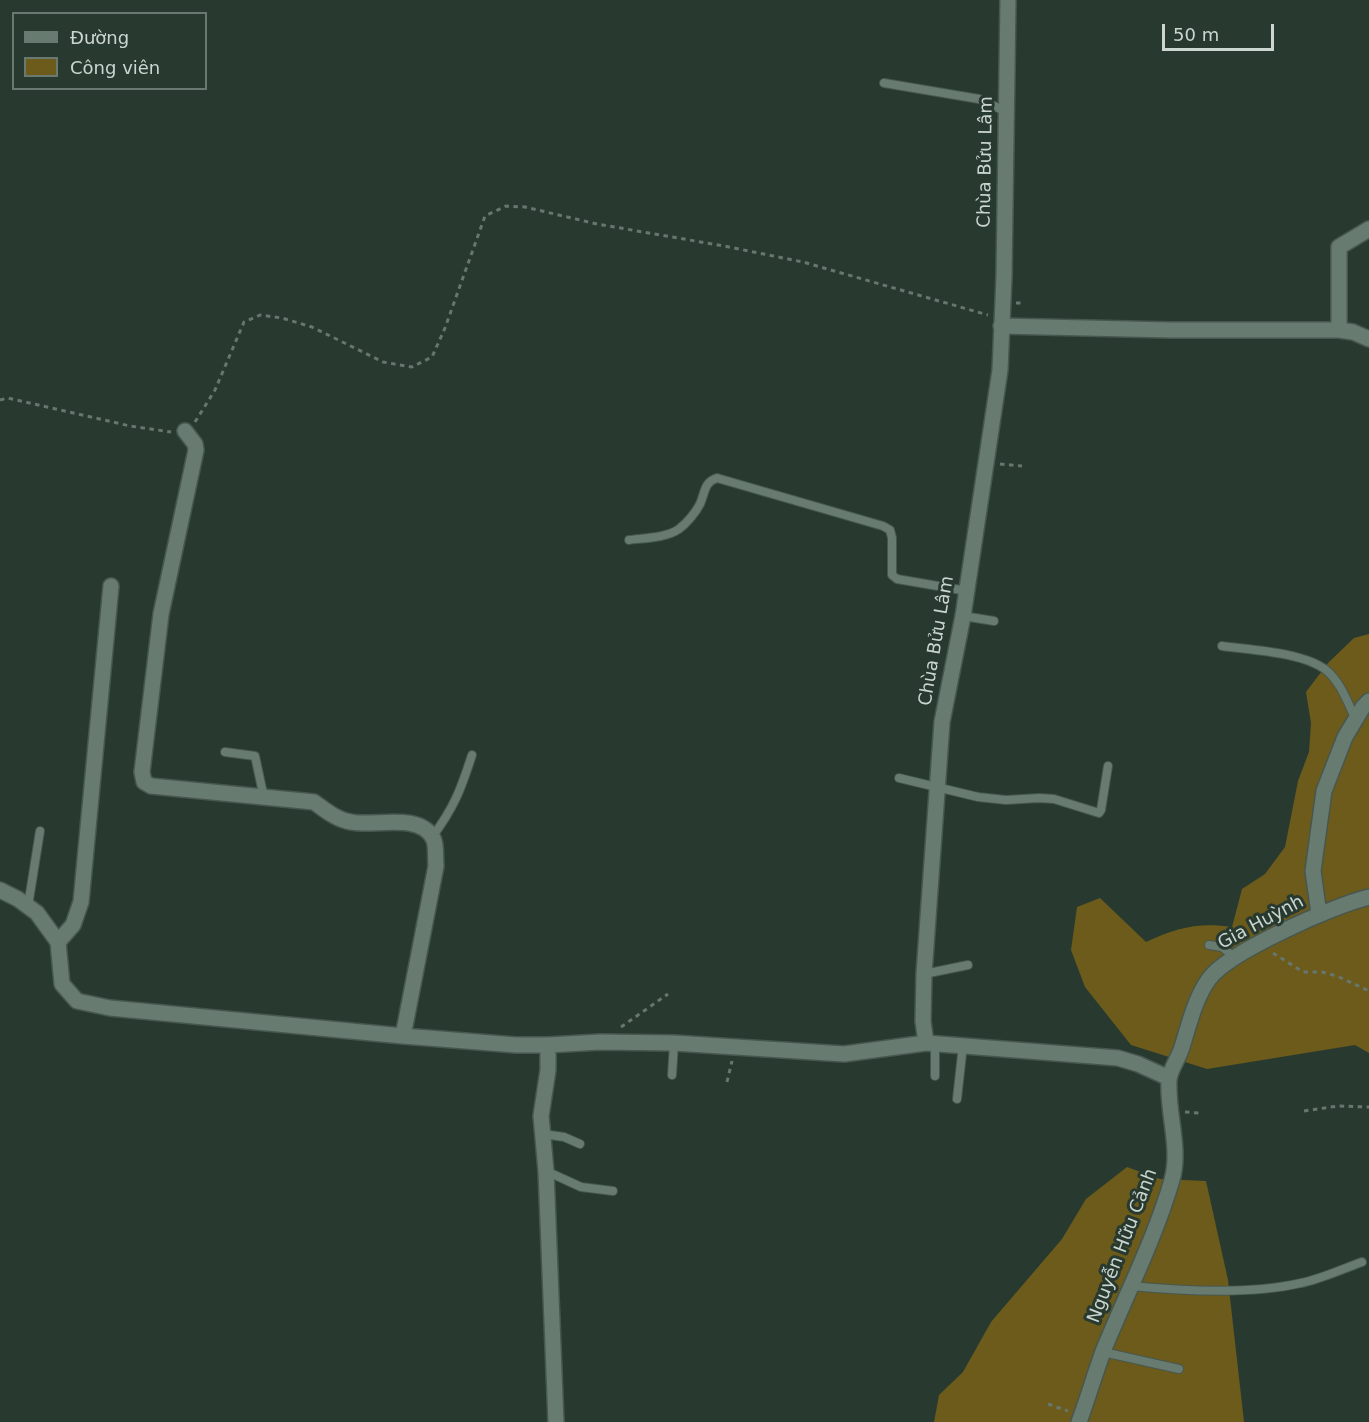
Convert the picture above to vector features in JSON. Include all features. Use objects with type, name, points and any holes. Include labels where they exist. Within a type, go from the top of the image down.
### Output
[{"type":"street","name":"Chùa Bửu Lâm","points":[[931,1043],[923,1021],[924,974],[942,722],[963,616],[1000,370],[1008,0]]},
{"type":"street","points":[[1339,330],[1339,247],[1369,229]]},
{"type":"street","points":[[1002,323],[1182,330],[1339,330],[1353,332],[1369,339]]},
{"type":"street","points":[[184,431],[195,444],[196,450],[161,614],[142,772],[144,783],[151,786],[314,802],[345,821],[353,823],[397,821],[423,827],[434,840],[436,866],[403,1036]]},
{"type":"street","points":[[58,942],[73,925],[81,902],[111,586]]},
{"type":"street","points":[[1319,914],[1313,871],[1322,803],[1338,752],[1369,701]]},
{"type":"street","points":[[0,890],[37,913],[58,942],[62,984],[77,1001],[110,1008],[403,1036],[548,1045],[600,1042],[674,1043],[844,1054],[931,1043],[963,1045],[1118,1058],[1169,1078]]},
{"type":"street","name":"Gia Huỳnh","points":[[1169,1078],[1180,1053],[1194,1009],[1209,979],[1226,962],[1319,914],[1369,897]]},
{"type":"street","points":[[548,1045],[548,1070],[541,1116],[546,1171],[556,1422]]},
{"type":"street","name":"Nguyễn Hữu Cảnh","points":[[1080,1418],[1103,1352],[1173,1178],[1175,1153],[1169,1078]]},
{"type":"lane","points":[[884,83],[979,99],[1005,111]]},
{"type":"lane","points":[[629,540],[671,533],[679,529],[699,505],[710,480],[717,478],[883,526],[890,530],[892,575],[897,579],[966,591]]},
{"type":"lane","points":[[963,616],[994,621]]},
{"type":"lane","points":[[1222,646],[1276,653],[1308,661],[1327,670],[1339,686],[1356,719]]},
{"type":"lane","points":[[225,752],[255,756],[264,798]]},
{"type":"lane","points":[[432,837],[458,798],[472,755]]},
{"type":"lane","points":[[899,778],[978,797],[1006,800],[1054,799],[1099,813],[1108,766]]},
{"type":"lane","points":[[28,906],[40,831]]},
{"type":"lane","points":[[1209,945],[1222,947],[1234,957]]},
{"type":"lane","points":[[924,974],[968,965]]},
{"type":"lane","points":[[672,1075],[674,1043]]},
{"type":"lane","points":[[931,1043],[935,1076]]},
{"type":"lane","points":[[957,1099],[963,1045]]},
{"type":"lane","points":[[543,1134],[564,1137],[580,1144]]},
{"type":"lane","points":[[546,1171],[581,1187],[613,1191]]},
{"type":"lane","points":[[1131,1286],[1176,1290],[1274,1287],[1301,1283],[1362,1262]]},
{"type":"lane","points":[[1103,1352],[1179,1369]]},
{"type":"path","points":[[0,400],[8,398],[164,432],[184,431],[194,423],[215,390],[244,322],[260,315],[282,318],[312,327],[383,362],[412,368],[432,357],[445,328],[485,216],[506,206],[525,207],[597,224],[803,262],[1002,323]]},
{"type":"path","points":[[986,463],[1023,466]]},
{"type":"path","points":[[1258,945],[1303,972],[1322,972],[1337,976],[1369,991]]},
{"type":"path","points":[[600,1042],[668,994]]},
{"type":"path","points":[[727,1082],[734,1047]]},
{"type":"path","points":[[1304,1111],[1338,1106],[1369,1107]]},
{"type":"path","points":[[1048,1404],[1080,1418]]},
{"type":"green space","points":[[1369,634],[1369,1053],[1355,1045],[1207,1069],[1131,1045],[1085,987],[1071,950],[1077,907],[1100,898],[1146,942],[1188,927],[1209,925],[1232,927],[1242,889],[1265,874],[1285,847],[1298,781],[1309,752],[1311,723],[1306,692],[1328,663],[1354,638]]},
{"type":"green space","points":[[1127,1167],[1160,1179],[1206,1181],[1228,1280],[1244,1422],[934,1422],[939,1395],[963,1372],[991,1322],[1062,1239],[1086,1199]]}]
